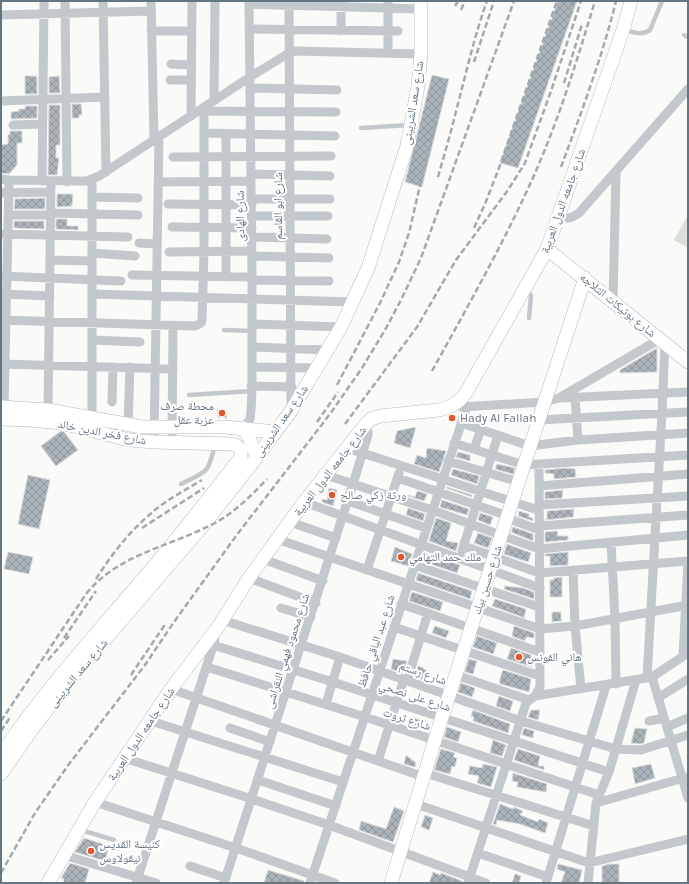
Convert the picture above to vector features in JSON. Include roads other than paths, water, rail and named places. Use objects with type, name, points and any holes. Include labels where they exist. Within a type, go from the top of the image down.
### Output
[{"type":"main road","name":"شارع جامعه الدول العربية","points":[[48,883],[95,802],[151,721],[171,689],[220,624],[249,578],[304,502],[365,425],[372,419],[380,416],[448,408],[462,399],[547,249],[623,30],[631,1]]},
{"type":"main road","name":"شارع سعد الشربينى","points":[[1,755],[32,710],[60,675],[167,552],[201,518],[257,457],[291,411],[341,327],[368,268],[407,146],[418,86],[421,5]]},
{"type":"main road","name":"شارع بوتيكات الثلاجه","points":[[547,249],[688,362]]},
{"type":"main road","name":"شارع حسين بيك","points":[[391,883],[442,717],[585,278]]},
{"type":"main road","name":"شارع فخر الدين خالد","points":[[2,411],[48,410],[154,427],[225,427],[275,432]]},
{"type":"main road","name":"شارع فخر الدين خالد","points":[[2,411],[30,420],[61,423],[129,440],[232,444],[241,449],[241,457]]},
{"type":"main road","points":[[243,428],[257,457]]},
{"type":"main road","name":"شارع سعد الشربينى","points":[[1,774],[33,728],[67,684],[201,518],[241,457]]},
{"type":"street","points":[[44,1],[42,124],[46,181],[51,192],[48,410]]},
{"type":"street","points":[[65,1],[67,182]]},
{"type":"street","points":[[103,1],[106,172]]},
{"type":"street","points":[[151,1],[158,182],[154,442]]},
{"type":"street","points":[[191,116],[192,1]]},
{"type":"street","points":[[214,100],[215,1]]},
{"type":"street","points":[[249,2],[421,5]]},
{"type":"street","name":"شارع الهادى","points":[[243,428],[250,419],[252,388],[252,202],[249,2]]},
{"type":"street","name":"شارع ابو القاسم","points":[[289,3],[291,411]]},
{"type":"street","points":[[341,4],[341,30]]},
{"type":"street","points":[[388,4],[388,53]]},
{"type":"street","points":[[1,15],[151,11]]},
{"type":"street","points":[[249,29],[398,31]]},
{"type":"street","points":[[151,31],[191,31]]},
{"type":"street","points":[[2,411],[5,234],[9,215],[5,193],[5,180],[67,182],[92,179],[106,172],[204,109],[214,100],[289,53],[302,51],[420,54]]},
{"type":"street","points":[[171,64],[191,65]]},
{"type":"street","points":[[170,80],[191,80]]},
{"type":"street","points":[[250,88],[337,90]]},
{"type":"street","points":[[558,216],[568,219],[573,218],[579,213],[688,90]]},
{"type":"street","points":[[1,101],[104,97]]},
{"type":"street","points":[[204,109],[336,112]]},
{"type":"street","points":[[4,320],[173,326],[195,326],[201,323],[204,251],[204,109]]},
{"type":"street","points":[[13,125],[42,124]]},
{"type":"street","points":[[204,133],[335,136]]},
{"type":"street","points":[[226,134],[226,276]]},
{"type":"street","points":[[173,157],[331,156]]},
{"type":"street","points":[[613,301],[616,172]]},
{"type":"street","points":[[158,182],[226,182],[251,178],[290,175],[330,176]]},
{"type":"street","points":[[92,179],[92,417]]},
{"type":"street","points":[[5,193],[51,192]]},
{"type":"street","points":[[92,197],[138,198]]},
{"type":"street","points":[[168,204],[226,204],[290,199],[330,199]]},
{"type":"street","points":[[9,215],[138,215]]},
{"type":"street","points":[[252,216],[328,216]]},
{"type":"street","points":[[172,227],[226,228],[290,238],[327,239]]},
{"type":"street","points":[[5,234],[128,237]]},
{"type":"street","points":[[139,243],[157,244]]},
{"type":"street","points":[[169,252],[226,251],[291,257],[330,258]]},
{"type":"street","points":[[50,260],[135,256]]},
{"type":"street","points":[[132,275],[226,276],[329,281]]},
{"type":"street","points":[[4,276],[121,281]]},
{"type":"street","points":[[4,294],[50,296]]},
{"type":"street","points":[[92,294],[353,302]]},
{"type":"street","points":[[252,327],[291,325],[341,327]]},
{"type":"street","points":[[172,442],[173,326]]},
{"type":"street","points":[[92,340],[140,342]]},
{"type":"street","points":[[559,398],[662,341],[663,393],[651,612],[649,678],[658,698],[671,742],[685,777],[688,798]]},
{"type":"street","points":[[252,347],[328,350]]},
{"type":"street","points":[[3,364],[173,369]]},
{"type":"street","points":[[252,366],[317,368]]},
{"type":"street","points":[[112,402],[113,367]]},
{"type":"street","points":[[128,424],[130,367]]},
{"type":"street","points":[[252,388],[292,387]]},
{"type":"street","points":[[448,408],[544,402],[559,398],[688,392]]},
{"type":"street","points":[[575,397],[578,440]]},
{"type":"street","name":"شارع عبد الباقي حافظ","points":[[311,879],[467,406]]},
{"type":"street","points":[[539,420],[688,412]]},
{"type":"street","points":[[461,423],[530,446],[578,440],[688,432]]},
{"type":"street","name":"شارع محمود فهمي النقراشى","points":[[225,880],[348,501],[368,435],[365,425]]},
{"type":"street","points":[[474,450],[481,429]]},
{"type":"street","points":[[460,558],[498,435]]},
{"type":"street","points":[[454,443],[524,465],[688,455]]},
{"type":"street","points":[[347,448],[512,501],[539,508],[688,496]]},
{"type":"street","points":[[448,461],[519,482]]},
{"type":"street","points":[[469,880],[526,703],[532,698],[540,687],[539,464]]},
{"type":"street","points":[[366,570],[402,466]]},
{"type":"street","points":[[539,486],[688,474]]},
{"type":"street","points":[[326,475],[432,510],[539,550],[688,535]]},
{"type":"street","points":[[398,478],[539,528],[688,515]]},
{"type":"street","points":[[348,501],[426,528]]},
{"type":"street","points":[[304,502],[540,588]]},
{"type":"street","points":[[290,522],[336,538]]},
{"type":"street","points":[[277,539],[540,629],[575,626],[687,606]]},
{"type":"street","points":[[611,542],[615,619],[616,684]]},
{"type":"street","points":[[456,675],[532,698],[649,678],[686,654],[688,562],[654,563],[539,573],[464,546]]},
{"type":"street","points":[[263,559],[323,581]]},
{"type":"street","points":[[414,565],[539,608]]},
{"type":"street","points":[[573,570],[575,626],[581,689]]},
{"type":"street","points":[[249,578],[316,602]]},
{"type":"street","points":[[401,604],[540,652]]},
{"type":"street","points":[[281,608],[311,618]]},
{"type":"street","points":[[378,761],[396,702],[428,613]]},
{"type":"street","points":[[137,880],[220,624]]},
{"type":"street","name":"شارع رستم","points":[[220,624],[302,645],[521,720],[616,749],[641,750],[671,742],[688,735]]},
{"type":"street","points":[[394,627],[540,676]]},
{"type":"street","name":"شارع على نصحي","points":[[213,645],[396,702],[609,772]]},
{"type":"street","points":[[326,704],[340,657]]},
{"type":"street","name":"شارع ثروت","points":[[207,667],[326,704],[575,787],[597,799]]},
{"type":"street","points":[[658,698],[688,678]]},
{"type":"street","points":[[588,883],[597,799],[609,772],[636,680]]},
{"type":"street","points":[[478,853],[547,880],[606,686]]},
{"type":"street","points":[[171,689],[353,753],[594,826]]},
{"type":"street","points":[[649,721],[665,723],[688,718]]},
{"type":"street","points":[[151,721],[344,782]]},
{"type":"street","points":[[230,728],[270,742]]},
{"type":"street","points":[[124,758],[329,825],[469,880],[486,883]]},
{"type":"street","points":[[597,799],[685,777]]},
{"type":"street","points":[[258,780],[336,806]]},
{"type":"street","points":[[95,802],[236,848],[311,879],[335,883]]},
{"type":"street","points":[[416,804],[589,863],[687,842]]},
{"type":"street","points":[[64,855],[137,880],[156,883]]},
{"type":"street","points":[[190,866],[225,880]]},
{"type":"lane","points":[[623,30],[641,34],[646,33],[650,30],[662,1]]},
{"type":"lane","points":[[362,128],[412,125]]},
{"type":"lane","points":[[526,287],[531,296],[529,318]]},
{"type":"lane","points":[[224,330],[252,327]]},
{"type":"lane","points":[[189,395],[252,388]]},
{"type":"lane","points":[[181,484],[207,470],[215,443]]},
{"type":"lane","points":[[79,830],[114,840]]},
{"type":"railway","points":[[455,6],[458,1]]},
{"type":"railway","points":[[461,10],[465,1]]},
{"type":"railway","points":[[438,177],[474,42],[487,1]]},
{"type":"railway","points":[[474,62],[494,1]]},
{"type":"railway","points":[[1,873],[35,813],[69,764],[145,665],[236,536],[330,414],[362,368],[385,330],[421,258],[514,1]]},
{"type":"railway","points":[[474,228],[499,168],[557,1]]},
{"type":"railway","points":[[345,424],[417,327],[456,260],[508,190],[525,163],[581,1]]},
{"type":"railway","points":[[432,371],[492,262],[536,171],[564,99],[595,1]]},
{"type":"railway","points":[[561,167],[598,64],[616,1]]},
{"type":"railway","points":[[564,83],[582,24]]},
{"type":"railway","points":[[337,385],[380,303],[399,262],[409,233],[444,82]]},
{"type":"railway","points":[[317,422],[338,392]]},
{"type":"railway","points":[[1,721],[86,594],[99,581],[128,561],[144,553],[195,533],[219,521],[241,505],[267,479]]},
{"type":"railway","points":[[96,579],[111,557],[136,527],[167,501],[202,480]]},
{"type":"railway","points":[[142,528],[204,488]]},
{"type":"railway","points":[[64,638],[96,591]]},
{"type":"railway","points":[[131,675],[166,623]]},
{"type":"railway","points":[[48,660],[69,636]]},
{"type":"railway","points":[[1,731],[11,716]]},
{"type":"place","name":"محطة صرف عزبة عقل","points":[[222,413]]},
{"type":"place","name":"Hady Al Fallah","points":[[452,418]]},
{"type":"place","name":"ورثة زكي صالح","points":[[332,495]]},
{"type":"place","name":"ملك حمد التهامي","points":[[401,557]]},
{"type":"place","name":"هاني الفونس","points":[[519,657]]},
{"type":"place","name":"كنيسة القديس نيقولاوس","points":[[91,851]]}]
